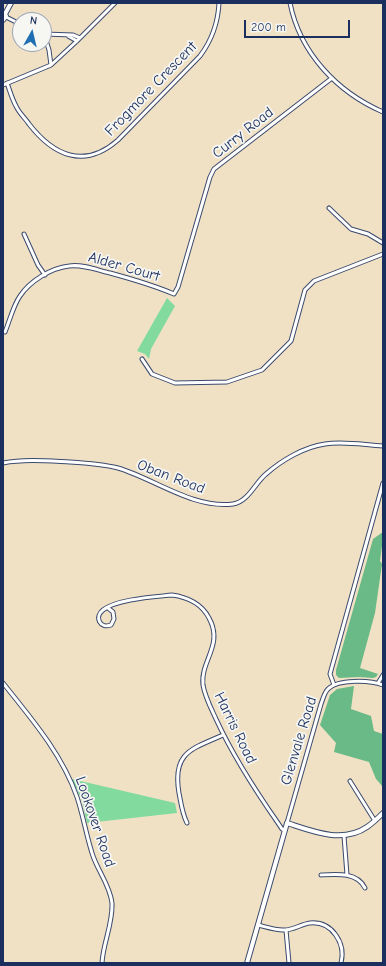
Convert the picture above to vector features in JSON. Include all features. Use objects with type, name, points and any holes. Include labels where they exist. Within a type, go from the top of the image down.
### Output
[{"type":"street","points":[[4,16],[11,3]]},
{"type":"street","points":[[5,84],[51,65],[77,42],[115,3]]},
{"type":"street","name":"Frogmore Crescent","points":[[5,84],[18,109],[35,132],[49,145],[64,154],[74,156],[86,156],[106,150],[118,140],[200,56],[213,34],[218,18],[220,3]]},
{"type":"street","points":[[290,3],[294,20],[316,61],[332,78],[360,100],[383,112]]},
{"type":"street","points":[[52,34],[73,35],[80,38]]},
{"type":"street","points":[[66,35],[77,42]]},
{"type":"street","points":[[49,52],[51,65]]},
{"type":"street","name":"Curry Road","points":[[174,294],[178,287],[210,177],[214,169],[332,78]]},
{"type":"street","points":[[330,208],[351,229],[368,234],[383,242]]},
{"type":"street","points":[[24,234],[38,265],[45,275]]},
{"type":"street","points":[[142,359],[152,374],[175,383],[227,382],[262,370],[291,342],[305,290],[314,281],[383,254]]},
{"type":"street","name":"Alder Court","points":[[5,332],[15,305],[20,296],[32,283],[57,269],[68,266],[82,266],[153,285],[174,294]]},
{"type":"street","name":"Oban Road","points":[[3,463],[28,461],[95,464],[118,468],[151,480],[181,495],[216,504],[235,504],[243,499],[265,474],[288,458],[303,451],[325,444],[383,446]]},
{"type":"street","name":"Glenvale Road","points":[[247,963],[324,696],[327,690],[334,685],[330,674],[383,483]]},
{"type":"street","name":"Harris Road","points":[[108,608],[116,604],[172,595],[181,596],[192,600],[202,607],[210,618],[214,629],[213,648],[204,670],[203,682],[205,693],[223,735],[243,770],[282,829],[285,830]]},
{"type":"street","points":[[108,608],[112,612],[114,619],[111,625],[106,626],[99,622],[98,617],[102,611],[108,608]]},
{"type":"street","points":[[378,683],[383,675]]},
{"type":"street","points":[[334,685],[355,681],[378,683],[383,685]]},
{"type":"street","name":"Lookover Road","points":[[3,683],[48,740],[77,796],[92,854],[111,897],[111,917],[104,946],[102,963]]},
{"type":"street","points":[[187,823],[183,815],[178,785],[178,767],[190,751],[223,735]]},
{"type":"street","points":[[350,780],[375,821]]},
{"type":"street","points":[[287,823],[323,834],[344,836],[358,832],[375,821],[383,813]]},
{"type":"street","points":[[344,836],[347,875]]},
{"type":"street","points":[[321,875],[347,875],[357,879],[365,888]]},
{"type":"street","points":[[258,925],[286,930],[311,923],[322,924],[336,934],[341,945],[343,956],[341,963]]},
{"type":"street","points":[[286,930],[289,963]]},
{"type":"green space","points":[[167,298],[175,306],[151,349],[149,359],[145,354],[137,351]]},
{"type":"green space","points":[[383,532],[383,546],[380,561],[382,564],[375,613],[360,668],[378,674],[373,678],[339,678],[336,675],[336,670],[373,539]]},
{"type":"green space","points":[[354,686],[351,709],[371,716],[374,731],[383,734],[383,787],[376,779],[369,762],[334,752],[336,743],[320,725],[330,695],[337,689]]},
{"type":"green space","points":[[72,779],[175,803],[177,813],[87,823],[82,801]]}]
